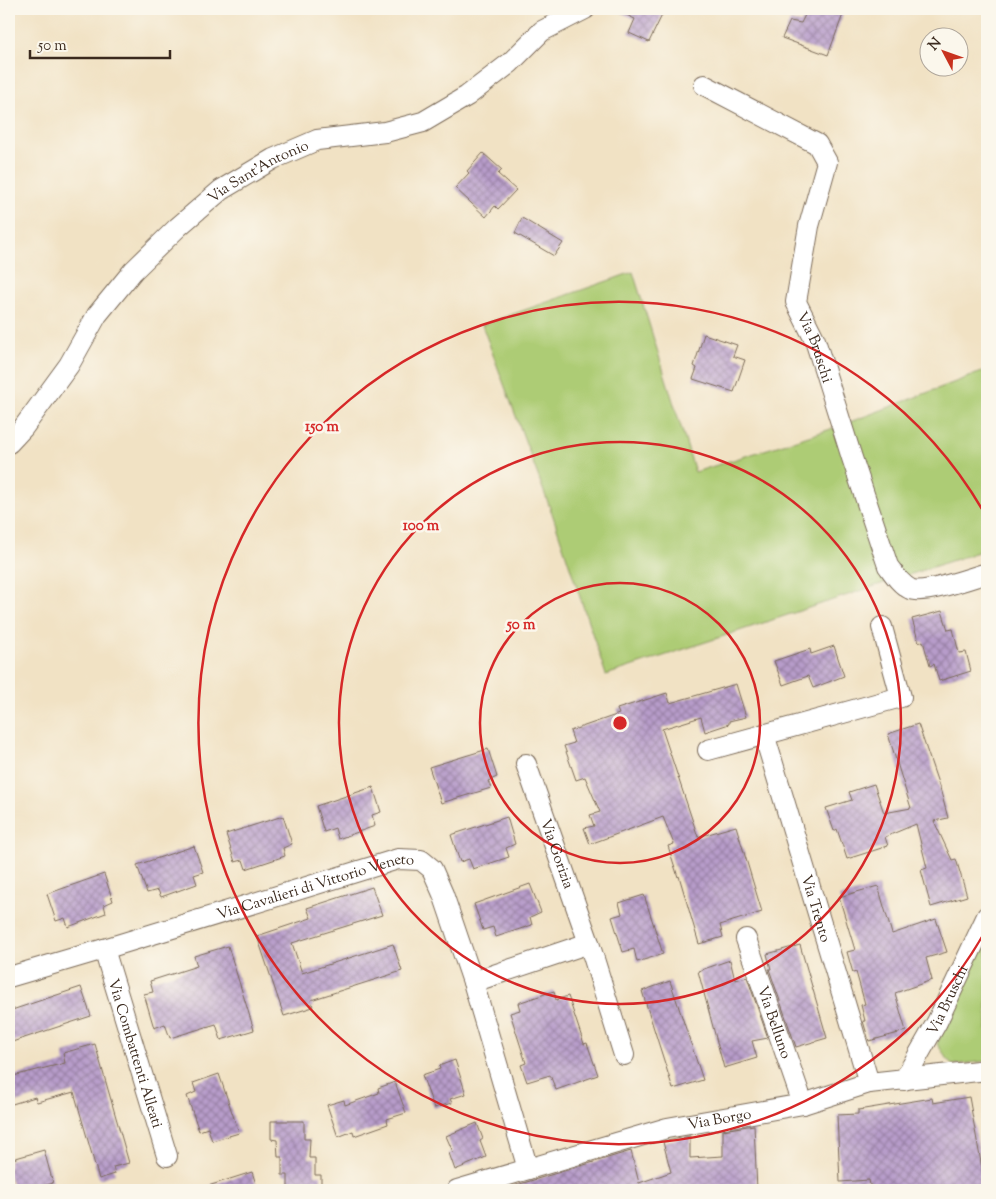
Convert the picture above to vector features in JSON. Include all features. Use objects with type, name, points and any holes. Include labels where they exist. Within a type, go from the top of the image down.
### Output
[{"type":"street","name":"Via Sant'Antonio","points":[[9,443],[23,428],[69,365],[97,315],[132,271],[178,227],[221,190],[274,160],[317,140],[385,132],[423,122],[467,96],[510,63],[542,31],[585,9]]},
{"type":"street","name":"Via Bruschi","points":[[704,85],[817,144],[827,162],[809,226],[796,302],[815,340],[888,566],[898,581],[911,590],[932,589],[987,573]]},
{"type":"street","points":[[708,750],[901,697],[882,627]]},
{"type":"street","name":"Via Trento","points":[[764,734],[869,1083]]},
{"type":"street","name":"Via Gorizia","points":[[526,764],[588,943],[624,1055]]},
{"type":"street","name":"Via Cavalieri di Vittorio Veneto","points":[[9,977],[398,859],[421,860],[432,869],[443,894],[473,982],[528,1169]]},
{"type":"street","name":"Via Bruschi","points":[[904,1080],[937,1022],[987,916]]},
{"type":"street","name":"Via Belluno","points":[[746,939],[802,1104]]},
{"type":"street","points":[[473,982],[588,943]]},
{"type":"street","name":"Via Combattenti Alleati","points":[[104,949],[167,1156]]},
{"type":"street","name":"Via Borgo","points":[[457,1190],[667,1128],[802,1104],[869,1083],[987,1070]]},
{"type":"green space","points":[[633,272],[695,472],[834,428],[987,370],[987,549],[606,675],[553,516],[482,325]]},
{"type":"green space","points":[[987,937],[987,1061],[952,1065],[937,1044]]},
{"type":"building","points":[[613,9],[665,9],[649,42],[629,33],[635,19]]},
{"type":"building","points":[[808,9],[845,9],[828,55],[782,38],[790,21],[801,23]]},
{"type":"building","points":[[483,153],[502,170],[498,174],[516,190],[498,209],[495,206],[486,217],[455,188],[469,173],[467,171]]},
{"type":"building","points":[[522,218],[563,243],[554,256],[515,233]]},
{"type":"building","points":[[704,334],[737,345],[733,356],[745,360],[734,392],[693,379],[697,368],[694,366]]},
{"type":"building","points":[[942,611],[948,630],[953,629],[959,653],[966,652],[971,671],[939,681],[934,664],[930,666],[923,641],[919,643],[912,619]]},
{"type":"building","points":[[834,646],[844,676],[813,688],[808,676],[783,685],[774,661],[810,649],[811,654]]},
{"type":"building","points":[[736,684],[746,717],[729,721],[729,724],[705,732],[701,717],[662,729],[698,837],[736,826],[762,912],[720,925],[723,937],[699,944],[668,846],[674,844],[663,817],[590,844],[584,828],[594,826],[590,815],[600,812],[585,777],[576,780],[564,746],[574,743],[570,731],[619,714],[617,709],[667,693],[670,703]]},
{"type":"building","points":[[918,724],[948,818],[934,821],[952,860],[956,859],[967,896],[931,907],[921,870],[927,868],[916,824],[885,837],[888,846],[847,859],[837,829],[834,831],[826,808],[852,800],[849,792],[874,784],[884,813],[911,808],[888,734]]},
{"type":"building","points":[[488,749],[497,777],[488,781],[491,788],[441,803],[429,767]]},
{"type":"building","points":[[373,787],[381,812],[372,815],[375,826],[338,839],[335,828],[324,832],[316,806]]},
{"type":"building","points":[[283,816],[292,844],[283,848],[285,856],[246,869],[243,860],[235,862],[226,834]]},
{"type":"building","points":[[507,817],[515,844],[506,848],[509,857],[473,869],[469,859],[460,862],[451,835]]},
{"type":"building","points":[[194,846],[203,872],[194,875],[197,884],[161,897],[158,890],[147,893],[137,865]]},
{"type":"building","points":[[104,874],[113,901],[104,905],[106,913],[68,927],[65,918],[56,921],[47,894]]},
{"type":"building","points":[[530,884],[541,912],[530,917],[532,925],[496,937],[493,927],[483,930],[474,904]]},
{"type":"building","points":[[878,886],[892,934],[936,919],[947,952],[926,958],[932,980],[895,993],[906,1031],[869,1041],[863,1021],[865,1021],[861,1005],[865,1004],[856,972],[853,973],[847,952],[855,950],[839,897]]},
{"type":"building","points":[[372,887],[382,915],[292,943],[302,973],[393,944],[402,971],[311,1000],[313,1007],[284,1016],[257,936],[311,918],[307,908]]},
{"type":"building","points":[[644,895],[663,954],[637,962],[634,949],[623,952],[612,917],[622,914],[619,903]]},
{"type":"building","points":[[800,945],[827,1038],[796,1047],[769,969],[771,969],[767,954]]},
{"type":"building","points":[[228,946],[254,1030],[221,1040],[216,1024],[170,1038],[165,1024],[154,1028],[144,994],[153,992],[150,981],[197,966],[194,956]]},
{"type":"building","points":[[730,960],[735,980],[747,977],[768,1038],[752,1041],[757,1058],[724,1068],[698,971]]},
{"type":"building","points":[[670,981],[703,1080],[673,1089],[642,991]]},
{"type":"building","points":[[81,987],[91,1016],[9,1043],[9,1011]]},
{"type":"building","points":[[554,991],[556,1000],[568,996],[584,1044],[587,1043],[598,1075],[556,1090],[550,1075],[527,1082],[521,1065],[526,1063],[510,1013],[520,1010],[518,1003]]},
{"type":"building","points":[[95,1044],[129,1163],[113,1167],[115,1174],[99,1179],[74,1092],[37,1102],[35,1097],[9,1105],[9,1077],[65,1063],[63,1053]]},
{"type":"building","points":[[455,1060],[466,1094],[450,1099],[452,1103],[434,1108],[422,1075],[440,1069],[439,1066]]},
{"type":"building","points":[[219,1074],[239,1133],[212,1141],[208,1128],[199,1131],[187,1096],[196,1092],[193,1083]]},
{"type":"building","points":[[395,1082],[406,1113],[387,1119],[388,1124],[354,1136],[353,1131],[338,1137],[327,1105],[344,1100],[345,1105],[379,1093],[378,1088]]},
{"type":"building","points":[[969,1097],[986,1190],[871,1190],[869,1180],[840,1182],[837,1115],[858,1114],[858,1110],[932,1098],[933,1103]]},
{"type":"building","points":[[271,1121],[304,1121],[304,1139],[310,1139],[309,1158],[315,1158],[315,1175],[321,1175],[321,1190],[288,1190],[288,1175],[282,1175],[282,1157],[278,1157],[277,1140],[271,1139]]},
{"type":"building","points":[[477,1123],[483,1139],[480,1141],[486,1157],[455,1170],[449,1153],[453,1152],[446,1136]]},
{"type":"building","points":[[754,1125],[757,1190],[722,1190],[722,1187],[690,1190],[500,1190],[631,1151],[639,1183],[671,1172],[663,1142],[690,1136],[690,1158],[723,1156],[723,1130]]},
{"type":"building","points":[[44,1150],[53,1183],[30,1190],[14,1190],[9,1174],[9,1160]]},
{"type":"building","points":[[252,1172],[258,1190],[206,1190],[205,1187]]}]
